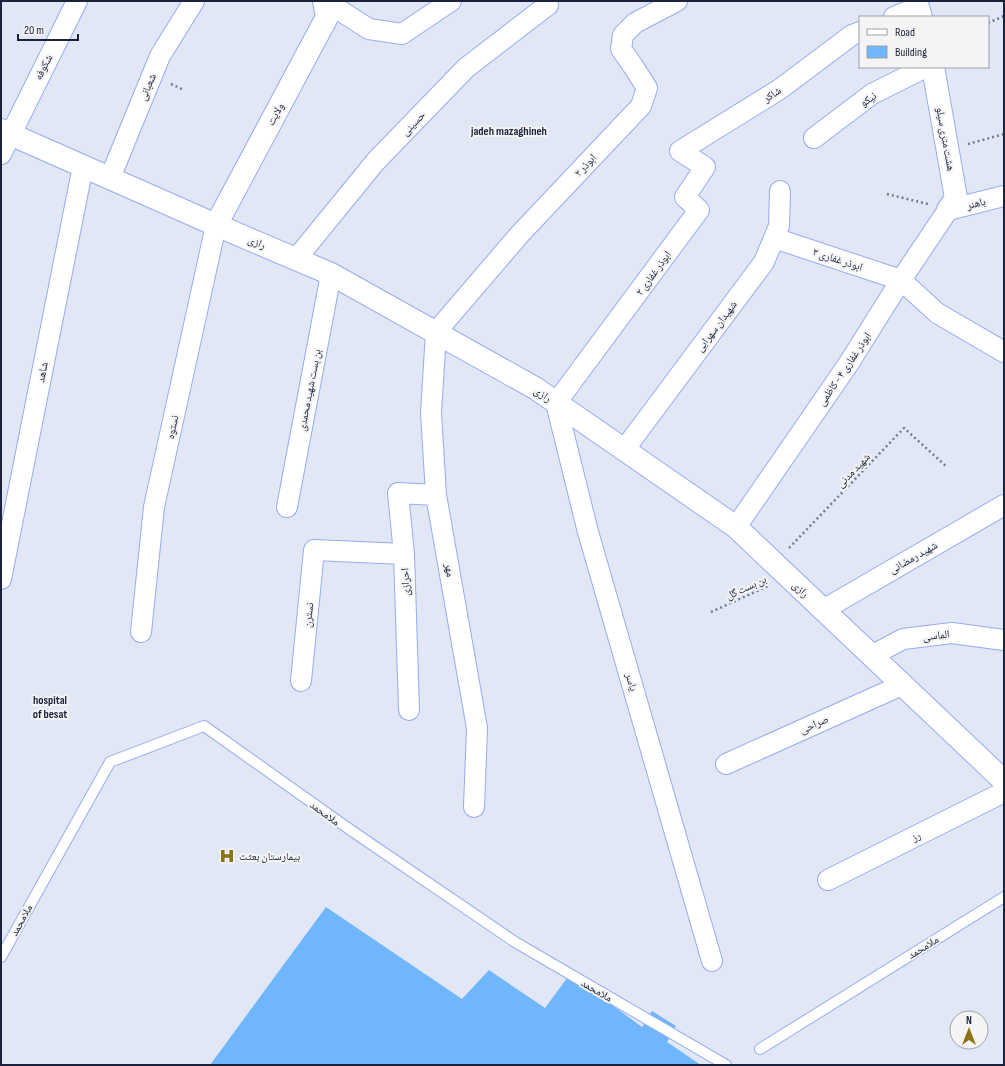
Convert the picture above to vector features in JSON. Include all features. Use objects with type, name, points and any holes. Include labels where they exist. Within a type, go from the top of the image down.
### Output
[{"type":"main road","name":"ولایت","points":[[216,225],[327,17],[324,1]]},
{"type":"main road","name":"هشت متری سیلو","points":[[933,68],[956,198],[948,210]]},
{"type":"main road","name":"رازی","points":[[6,132],[331,274],[536,388],[736,527],[1004,781]]},
{"type":"street","name":"شکوفه","points":[[1,154],[6,132],[77,1]]},
{"type":"street","name":"شعبانی","points":[[110,178],[160,56],[194,1]]},
{"type":"street","points":[[324,1],[370,29],[402,34],[451,1]]},
{"type":"street","name":"ابوذر ۲","points":[[436,332],[520,234],[641,106],[647,88],[621,49],[623,35],[635,23],[677,1]]},
{"type":"street","name":"حسینی","points":[[296,259],[376,161],[466,68],[548,5]]},
{"type":"street","points":[[897,16],[918,8]]},
{"type":"street","name":"شاکر","points":[[680,151],[780,89],[852,35],[859,32]]},
{"type":"street","name":"نیکو","points":[[814,138],[872,94],[924,68]]},
{"type":"street","name":"ابوذر غفاری ۲","points":[[556,403],[699,210],[685,197],[704,167],[680,151]]},
{"type":"street","name":"شاهد","points":[[1,579],[83,166]]},
{"type":"street","name":"شهیدان سهرابی","points":[[624,450],[764,262],[779,226],[780,191]]},
{"type":"street","name":"باهنر","points":[[948,210],[1004,196]]},
{"type":"street","name":"ابوذر غفاری ۴ - کاظمی","points":[[736,527],[849,363],[901,280],[948,210]]},
{"type":"street","name":"نستوه","points":[[141,632],[154,507],[216,225]]},
{"type":"street","name":"ابوذر غفاری ۳","points":[[774,238],[901,280]]},
{"type":"street","name":"بن بست شهید محمدی","points":[[287,507],[331,274]]},
{"type":"street","points":[[901,280],[937,313],[1004,352]]},
{"type":"street","name":"مهر","points":[[436,332],[431,413],[436,495],[477,728],[474,807]]},
{"type":"street","name":"یاسر","points":[[556,403],[588,532],[712,960]]},
{"type":"street","name":"احرازی","points":[[409,710],[404,554],[398,493],[436,495]]},
{"type":"street","name":"شهید رمضانی","points":[[823,610],[1004,505]]},
{"type":"street","name":"نسترن","points":[[301,681],[314,550],[404,554]]},
{"type":"street","name":"الماسی","points":[[871,656],[903,639],[952,633],[1004,640]]},
{"type":"street","name":"صراحی","points":[[726,764],[902,685]]},
{"type":"street","name":"رز","points":[[828,880],[1004,792]]},
{"type":"lane","name":"ملامحمد","points":[[1,957],[110,762],[204,726],[352,831],[515,942],[726,1065]]},
{"type":"lane","name":"ملامحمد","points":[[760,1049],[1004,897]]},
{"type":"path","points":[[989,23],[1004,16]]},
{"type":"path","points":[[948,149],[1004,134]]},
{"type":"path","points":[[887,194],[948,210]]},
{"type":"path","name":"شهید مدنی","points":[[781,570],[904,428],[947,467]]},
{"type":"path","name":"بن بست گل","points":[[711,612],[781,570]]},
{"type":"building","points":[[326,907],[462,999],[489,970],[545,1008],[570,974],[642,1027],[652,1011],[676,1026],[667,1042],[701,1065],[210,1065]]},
{"type":"place","name":"بیمارستان بعثت","points":[[227,856]]},
{"type":"district","name":"jadeh mazaghineh","points":[[509,131]]},
{"type":"district","name":"hospital of besat","points":[[50,707]]}]
